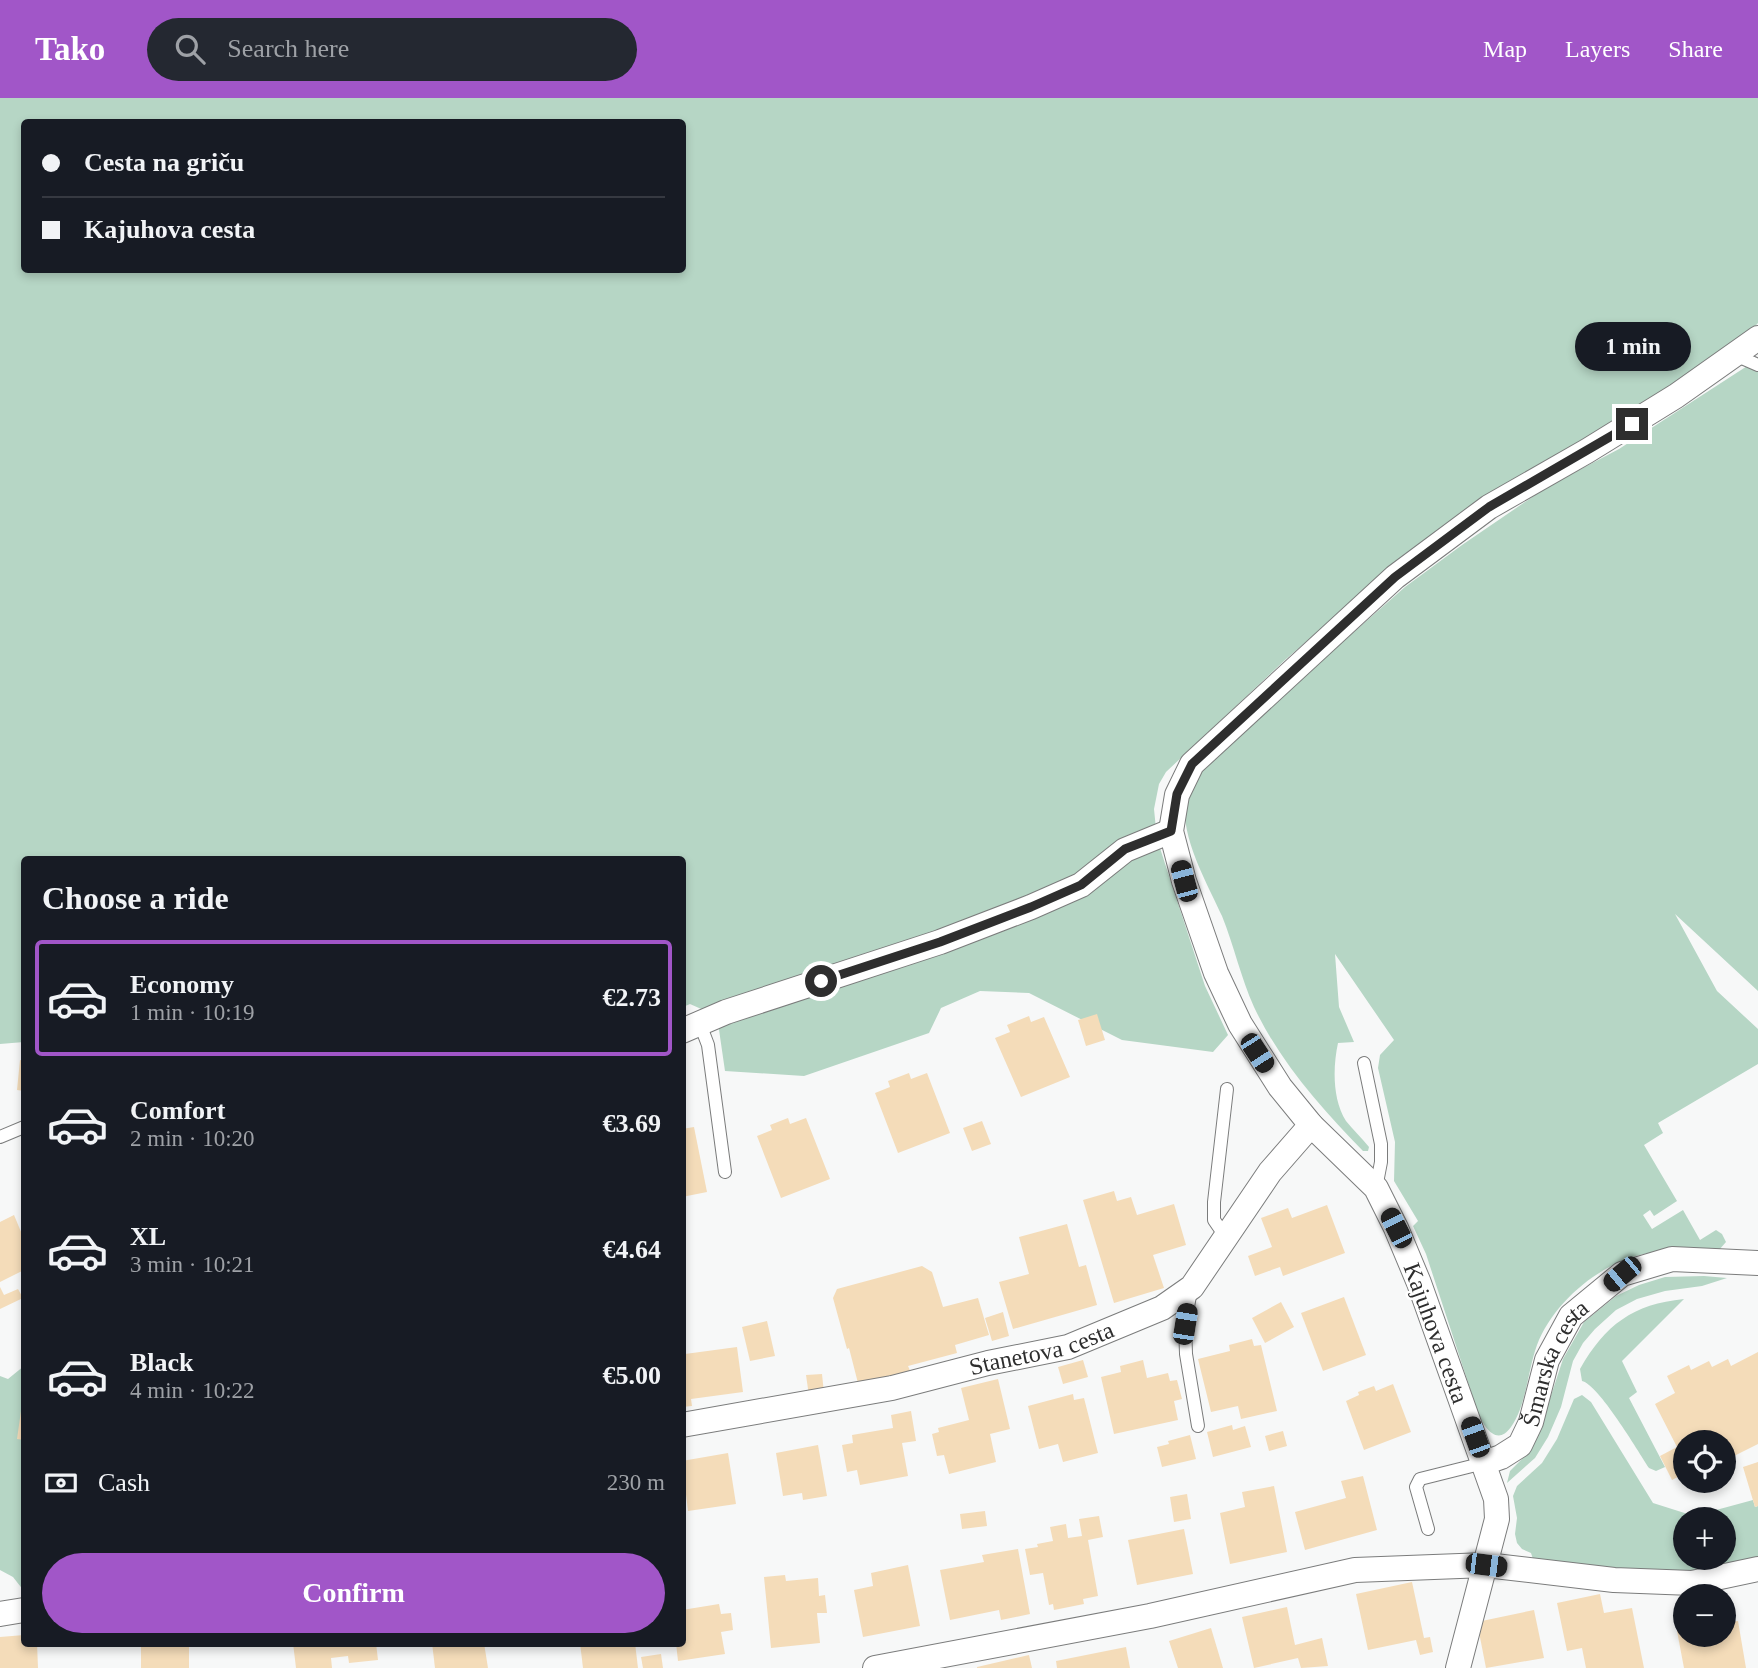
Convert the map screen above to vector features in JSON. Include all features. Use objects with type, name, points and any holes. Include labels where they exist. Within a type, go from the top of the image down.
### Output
[{"type":"street","name":"Kajuhova cesta","points":[[1458,1668],[1497,1519],[1496,1499],[1419,1283],[1376,1188],[1311,1125],[1280,1087],[1240,1024],[1216,974],[1184,881],[1171,831],[1177,794],[1192,764],[1395,577],[1489,507],[1676,396],[1758,338]]},
{"type":"street","points":[[691,1028],[726,1012],[940,942],[1031,907],[1081,885],[1125,849],[1171,831]]},
{"type":"street","name":"Stanetova cesta","points":[[686,1424],[892,1388],[988,1363],[1068,1347],[1162,1308],[1192,1287],[1270,1172],[1311,1125]]},
{"type":"street","name":"Šmarska cesta","points":[[1484,1463],[1502,1457],[1520,1445],[1531,1422],[1547,1360],[1572,1316],[1622,1274],[1672,1259],[1758,1263]]},
{"type":"street","points":[[875,1668],[1150,1616],[1355,1570],[1486,1565],[1614,1580],[1692,1583],[1758,1569]]},
{"type":"street","points":[[0,1614],[21,1610]]},
{"type":"lane","points":[[1735,354],[1758,365]]},
{"type":"lane","points":[[691,1028],[708,1045],[725,1172]]},
{"type":"lane","points":[[1364,1063],[1381,1144],[1376,1188]]},
{"type":"lane","points":[[1225,1236],[1214,1220],[1214,1202],[1227,1089]]},
{"type":"lane","points":[[0,1137],[21,1128]]},
{"type":"lane","points":[[1192,1287],[1185,1324],[1186,1354],[1198,1426]]},
{"type":"lane","points":[[1428,1529],[1416,1487],[1420,1479],[1484,1463]]},
{"type":"green space","points":[[0,98],[1758,98],[1758,323],[1746,336],[1388,572],[1286,659],[1166,772],[1159,784],[1154,809],[1157,839],[1205,986],[1228,1035],[1213,1052],[1122,1040],[1029,993],[980,991],[941,1008],[929,1033],[804,1076],[725,1071],[717,1016],[690,1004],[686,1006],[686,856],[21,856],[21,1042],[0,1044]]},
{"type":"green space","points":[[1758,359],[1758,991],[1675,914],[1717,991],[1758,1029],[1758,1064],[1658,1123],[1663,1133],[1644,1145],[1677,1201],[1654,1216],[1650,1210],[1643,1215],[1652,1229],[1683,1210],[1700,1240],[1716,1230],[1726,1242],[1719,1250],[1666,1251],[1631,1257],[1597,1274],[1582,1286],[1555,1313],[1545,1329],[1537,1345],[1516,1419],[1506,1433],[1496,1435],[1487,1429],[1478,1413],[1426,1254],[1413,1226],[1418,1221],[1394,1181],[1395,1142],[1378,1068],[1380,1055],[1394,1040],[1335,954],[1339,1007],[1354,1042],[1338,1043],[1335,1062],[1336,1093],[1346,1121],[1369,1147],[1368,1151],[1363,1151],[1302,1084],[1276,1047],[1254,1007],[1222,916],[1195,858],[1186,826],[1186,795],[1201,767],[1405,587],[1547,487],[1619,449]]},
{"type":"green space","points":[[1665,1277],[1727,1278],[1702,1286],[1665,1291],[1637,1299],[1616,1310],[1595,1329],[1573,1361],[1561,1407],[1548,1437],[1535,1458],[1507,1483],[1510,1471],[1527,1454],[1538,1435],[1563,1359],[1584,1322],[1616,1296],[1639,1285]]},
{"type":"green space","points":[[1684,1299],[1622,1361],[1637,1392],[1629,1398],[1665,1467],[1656,1471],[1649,1468],[1598,1393],[1582,1381],[1580,1369],[1600,1340],[1622,1319],[1650,1306]]},
{"type":"green space","points":[[21,1368],[21,1587],[13,1577],[0,1570],[0,1376],[8,1379]]},
{"type":"green space","points":[[1582,1395],[1591,1402],[1653,1503],[1673,1509],[1673,1570],[1709,1570],[1646,1572],[1533,1559],[1531,1553],[1517,1543],[1517,1518],[1513,1496],[1517,1486],[1542,1463],[1557,1439],[1574,1399]]},
{"type":"green space","points":[[1753,1500],[1755,1507],[1758,1506],[1758,1559],[1736,1565],[1736,1507],[1727,1507]]},
{"type":"building","points":[[1097,1014],[1105,1040],[1086,1046],[1078,1020]]},
{"type":"building","points":[[1029,1016],[1031,1022],[1044,1017],[1070,1077],[1021,1097],[995,1038],[1010,1032],[1007,1025]]},
{"type":"building","points":[[20,1060],[21,1091],[17,1090]]},
{"type":"building","points":[[909,1073],[911,1079],[927,1073],[950,1133],[898,1153],[875,1093],[890,1087],[888,1081]]},
{"type":"building","points":[[788,1118],[790,1124],[806,1118],[830,1179],[781,1198],[757,1136],[772,1130],[770,1125]]},
{"type":"building","points":[[982,1121],[991,1144],[972,1151],[963,1128]]},
{"type":"building","points":[[694,1127],[707,1192],[686,1196],[686,1128]]},
{"type":"building","points":[[1114,1191],[1117,1201],[1131,1197],[1137,1215],[1174,1204],[1186,1245],[1153,1255],[1164,1288],[1114,1303],[1083,1200]]},
{"type":"building","points":[[1327,1205],[1345,1253],[1283,1276],[1280,1267],[1255,1276],[1248,1256],[1272,1247],[1261,1218],[1288,1208],[1292,1218]]},
{"type":"building","points":[[14,1215],[21,1232],[21,1272],[0,1282],[0,1222]]},
{"type":"building","points":[[1067,1224],[1079,1267],[1086,1265],[1097,1305],[1013,1329],[999,1282],[1029,1274],[1019,1237]]},
{"type":"building","points":[[922,1266],[932,1272],[943,1307],[978,1298],[989,1335],[955,1345],[957,1353],[908,1366],[912,1375],[859,1387],[833,1298],[837,1289]]},
{"type":"building","points":[[0,1287],[4,1295],[18,1289],[21,1299],[0,1309]]},
{"type":"building","points":[[1344,1297],[1366,1355],[1323,1371],[1301,1313]]},
{"type":"building","points":[[1281,1302],[1294,1327],[1265,1343],[1252,1318]]},
{"type":"building","points":[[1003,1312],[1009,1336],[992,1341],[985,1318]]},
{"type":"building","points":[[767,1321],[775,1356],[750,1361],[742,1327]]},
{"type":"building","points":[[1252,1339],[1254,1346],[1261,1345],[1277,1411],[1241,1419],[1238,1406],[1211,1412],[1198,1359],[1230,1351],[1229,1345]]},
{"type":"building","points":[[737,1347],[743,1392],[691,1399],[692,1406],[686,1407],[686,1354]]},
{"type":"building","points":[[1758,1352],[1758,1444],[1736,1455],[1736,1430],[1673,1430],[1673,1439],[1655,1404],[1675,1393],[1667,1376],[1689,1365],[1691,1370],[1709,1361],[1712,1367],[1728,1359],[1731,1366]]},
{"type":"building","points":[[1083,1360],[1088,1377],[1063,1384],[1058,1367]]},
{"type":"building","points":[[1143,1360],[1147,1378],[1168,1373],[1170,1381],[1177,1380],[1182,1399],[1174,1401],[1178,1420],[1114,1434],[1101,1377],[1121,1372],[1120,1366]]},
{"type":"building","points":[[822,1374],[824,1393],[809,1396],[806,1375]]},
{"type":"building","points":[[998,1379],[1010,1429],[990,1434],[996,1462],[949,1474],[944,1455],[937,1456],[932,1434],[939,1432],[938,1428],[969,1420],[961,1388]]},
{"type":"building","points":[[1393,1384],[1411,1432],[1364,1450],[1346,1401],[1359,1395],[1358,1392],[1374,1386],[1376,1391]]},
{"type":"building","points":[[1073,1394],[1074,1400],[1084,1398],[1098,1453],[1063,1462],[1058,1444],[1039,1449],[1028,1406]]},
{"type":"building","points":[[21,1411],[21,1440],[17,1439]]},
{"type":"building","points":[[911,1411],[916,1441],[902,1443],[908,1476],[860,1485],[857,1470],[847,1472],[842,1445],[853,1443],[852,1435],[893,1428],[891,1415]]},
{"type":"building","points":[[1232,1425],[1233,1430],[1245,1426],[1251,1447],[1213,1457],[1207,1432]]},
{"type":"building","points":[[1283,1431],[1287,1446],[1269,1451],[1265,1436]]},
{"type":"building","points":[[1190,1435],[1196,1459],[1162,1467],[1157,1447]]},
{"type":"building","points":[[818,1445],[827,1496],[803,1500],[802,1493],[783,1496],[776,1453]]},
{"type":"building","points":[[1673,1449],[1672,1480],[1660,1456]]},
{"type":"building","points":[[728,1453],[736,1504],[688,1511],[686,1460]]},
{"type":"building","points":[[1758,1462],[1758,1506],[1755,1507],[1743,1467]]},
{"type":"building","points":[[1363,1476],[1377,1530],[1305,1550],[1295,1512],[1346,1498],[1341,1481]]},
{"type":"building","points":[[1274,1486],[1287,1552],[1230,1564],[1220,1513],[1245,1507],[1242,1492]]},
{"type":"building","points":[[1187,1494],[1191,1519],[1174,1522],[1170,1497]]},
{"type":"building","points":[[985,1511],[987,1526],[962,1529],[960,1514]]},
{"type":"building","points":[[1099,1516],[1103,1537],[1088,1540],[1098,1596],[1083,1599],[1084,1604],[1054,1610],[1053,1604],[1049,1605],[1043,1573],[1030,1575],[1025,1549],[1053,1541],[1050,1527],[1066,1524],[1068,1538],[1082,1536],[1079,1519]]},
{"type":"building","points":[[1184,1529],[1193,1574],[1137,1585],[1128,1540]]},
{"type":"building","points":[[1018,1549],[1030,1614],[1001,1620],[999,1610],[950,1620],[940,1570],[984,1562],[982,1555]]},
{"type":"building","points":[[908,1565],[920,1626],[863,1637],[854,1590],[873,1586],[871,1573]]},
{"type":"building","points":[[785,1575],[786,1581],[818,1578],[819,1596],[825,1595],[827,1613],[817,1613],[820,1643],[771,1648],[764,1577]]},
{"type":"building","points":[[1412,1582],[1424,1638],[1430,1637],[1433,1652],[1420,1655],[1416,1640],[1368,1650],[1356,1594]]},
{"type":"building","points":[[1600,1594],[1604,1613],[1632,1608],[1644,1668],[1586,1668],[1582,1648],[1567,1651],[1557,1603]]},
{"type":"building","points":[[719,1604],[721,1614],[731,1613],[733,1630],[721,1632],[725,1654],[678,1661],[676,1647],[686,1647],[686,1609]]},
{"type":"building","points":[[1287,1607],[1295,1645],[1322,1638],[1328,1666],[1301,1668],[1298,1658],[1254,1668],[1242,1617]]},
{"type":"building","points":[[1534,1610],[1544,1658],[1486,1668],[1477,1622]]},
{"type":"building","points":[[1736,1621],[1746,1668],[1684,1668],[1680,1647],[1736,1647]]},
{"type":"building","points":[[1211,1628],[1223,1668],[1178,1668],[1169,1641]]},
{"type":"building","points":[[21,1635],[21,1647],[37,1647],[38,1668],[0,1668],[0,1637]]},
{"type":"building","points":[[141,1647],[189,1647],[189,1668],[141,1668]]},
{"type":"building","points":[[293,1647],[376,1647],[378,1660],[349,1663],[348,1656],[331,1658],[332,1668],[296,1668]]},
{"type":"building","points":[[432,1647],[485,1647],[488,1668],[435,1668]]},
{"type":"building","points":[[580,1647],[635,1647],[638,1668],[583,1668]]},
{"type":"building","points":[[1126,1647],[1130,1668],[1057,1668],[1056,1661]]},
{"type":"building","points":[[661,1654],[663,1668],[643,1668],[641,1657]]},
{"type":"building","points":[[1029,1655],[1032,1668],[977,1668],[977,1667]]},
{"type":"route","points":[[821,981],[940,942],[1031,907],[1081,885],[1125,849],[1171,831],[1177,794],[1192,764],[1395,577],[1489,507],[1632,424]]}]
